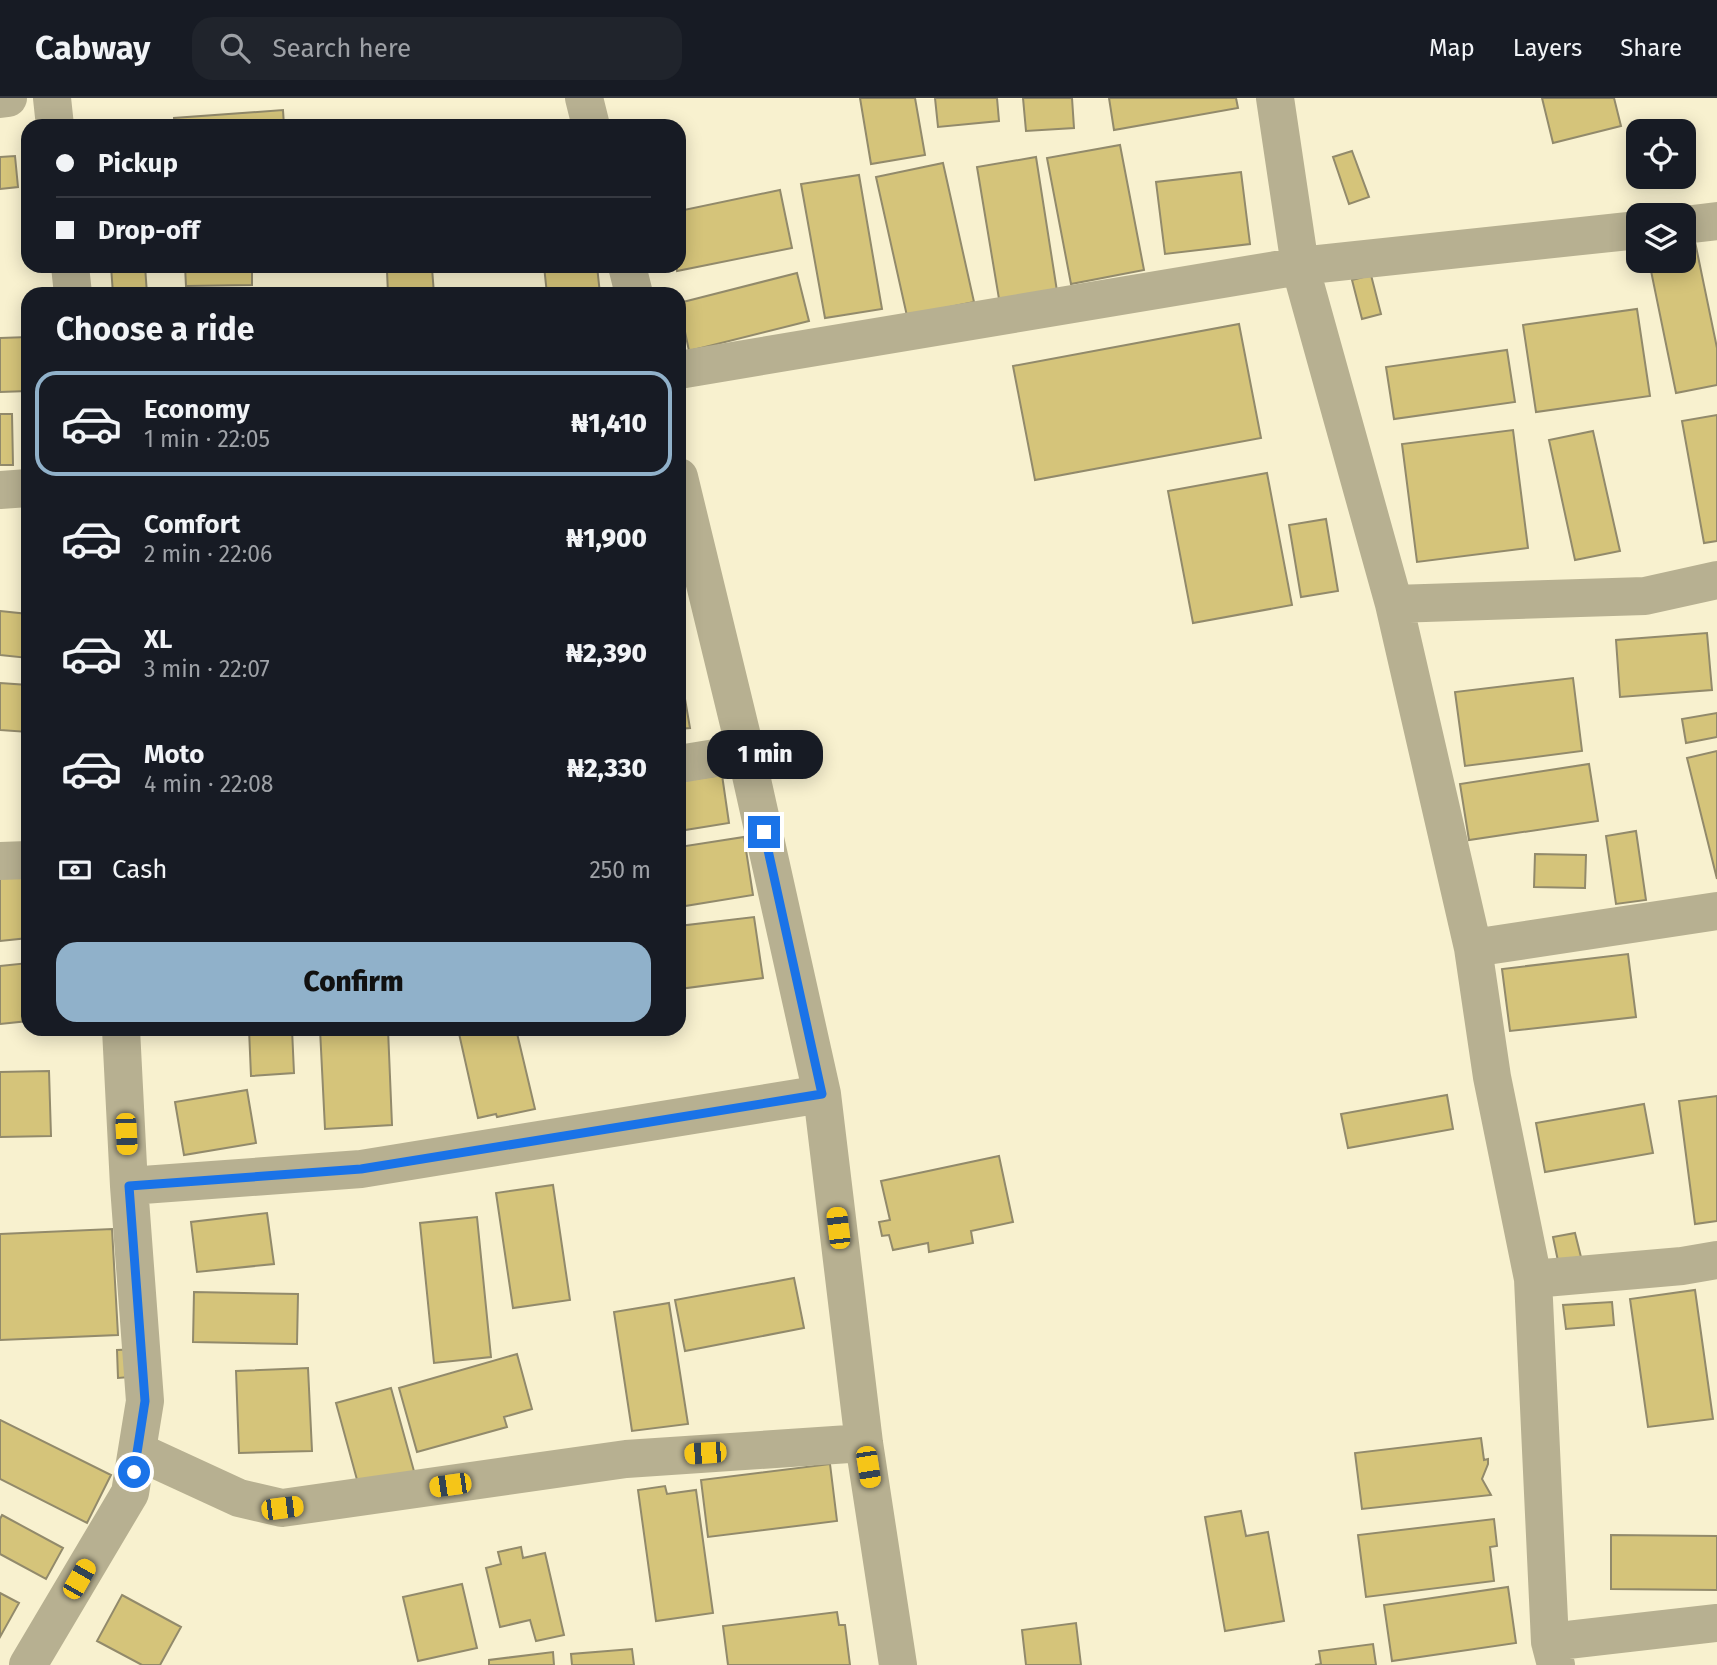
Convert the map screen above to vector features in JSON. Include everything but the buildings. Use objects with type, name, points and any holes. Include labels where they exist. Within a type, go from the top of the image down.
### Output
[{"type":"street","points":[[0,99],[8,98]]},
{"type":"street","points":[[52,98],[54,119]]},
{"type":"street","points":[[584,98],[589,119]]},
{"type":"street","points":[[1275,98],[1300,266],[1394,604],[1473,947],[1492,1077],[1533,1279],[1553,1653],[1717,1623]]},
{"type":"street","points":[[1696,224],[1717,221]]},
{"type":"street","points":[[686,369],[1300,266],[1626,231]]},
{"type":"street","points":[[0,490],[21,488]]},
{"type":"street","points":[[686,506],[746,753],[822,1094],[864,1443],[898,1665]]},
{"type":"street","points":[[1394,604],[1645,596],[1717,580]]},
{"type":"street","points":[[686,763],[746,753]]},
{"type":"street","points":[[0,861],[21,860]]},
{"type":"street","points":[[1473,947],[1717,911]]},
{"type":"street","points":[[29,1665],[130,1493],[145,1401],[121,1036]]},
{"type":"street","points":[[129,1186],[361,1169],[822,1094]]},
{"type":"street","points":[[1533,1279],[1682,1266],[1717,1260]]},
{"type":"street","points":[[137,1451],[239,1498],[282,1508],[626,1459],[864,1443]]},
{"type":"route","points":[[134,1472],[145,1401],[129,1186],[361,1169],[822,1094],[764,832]]}]
